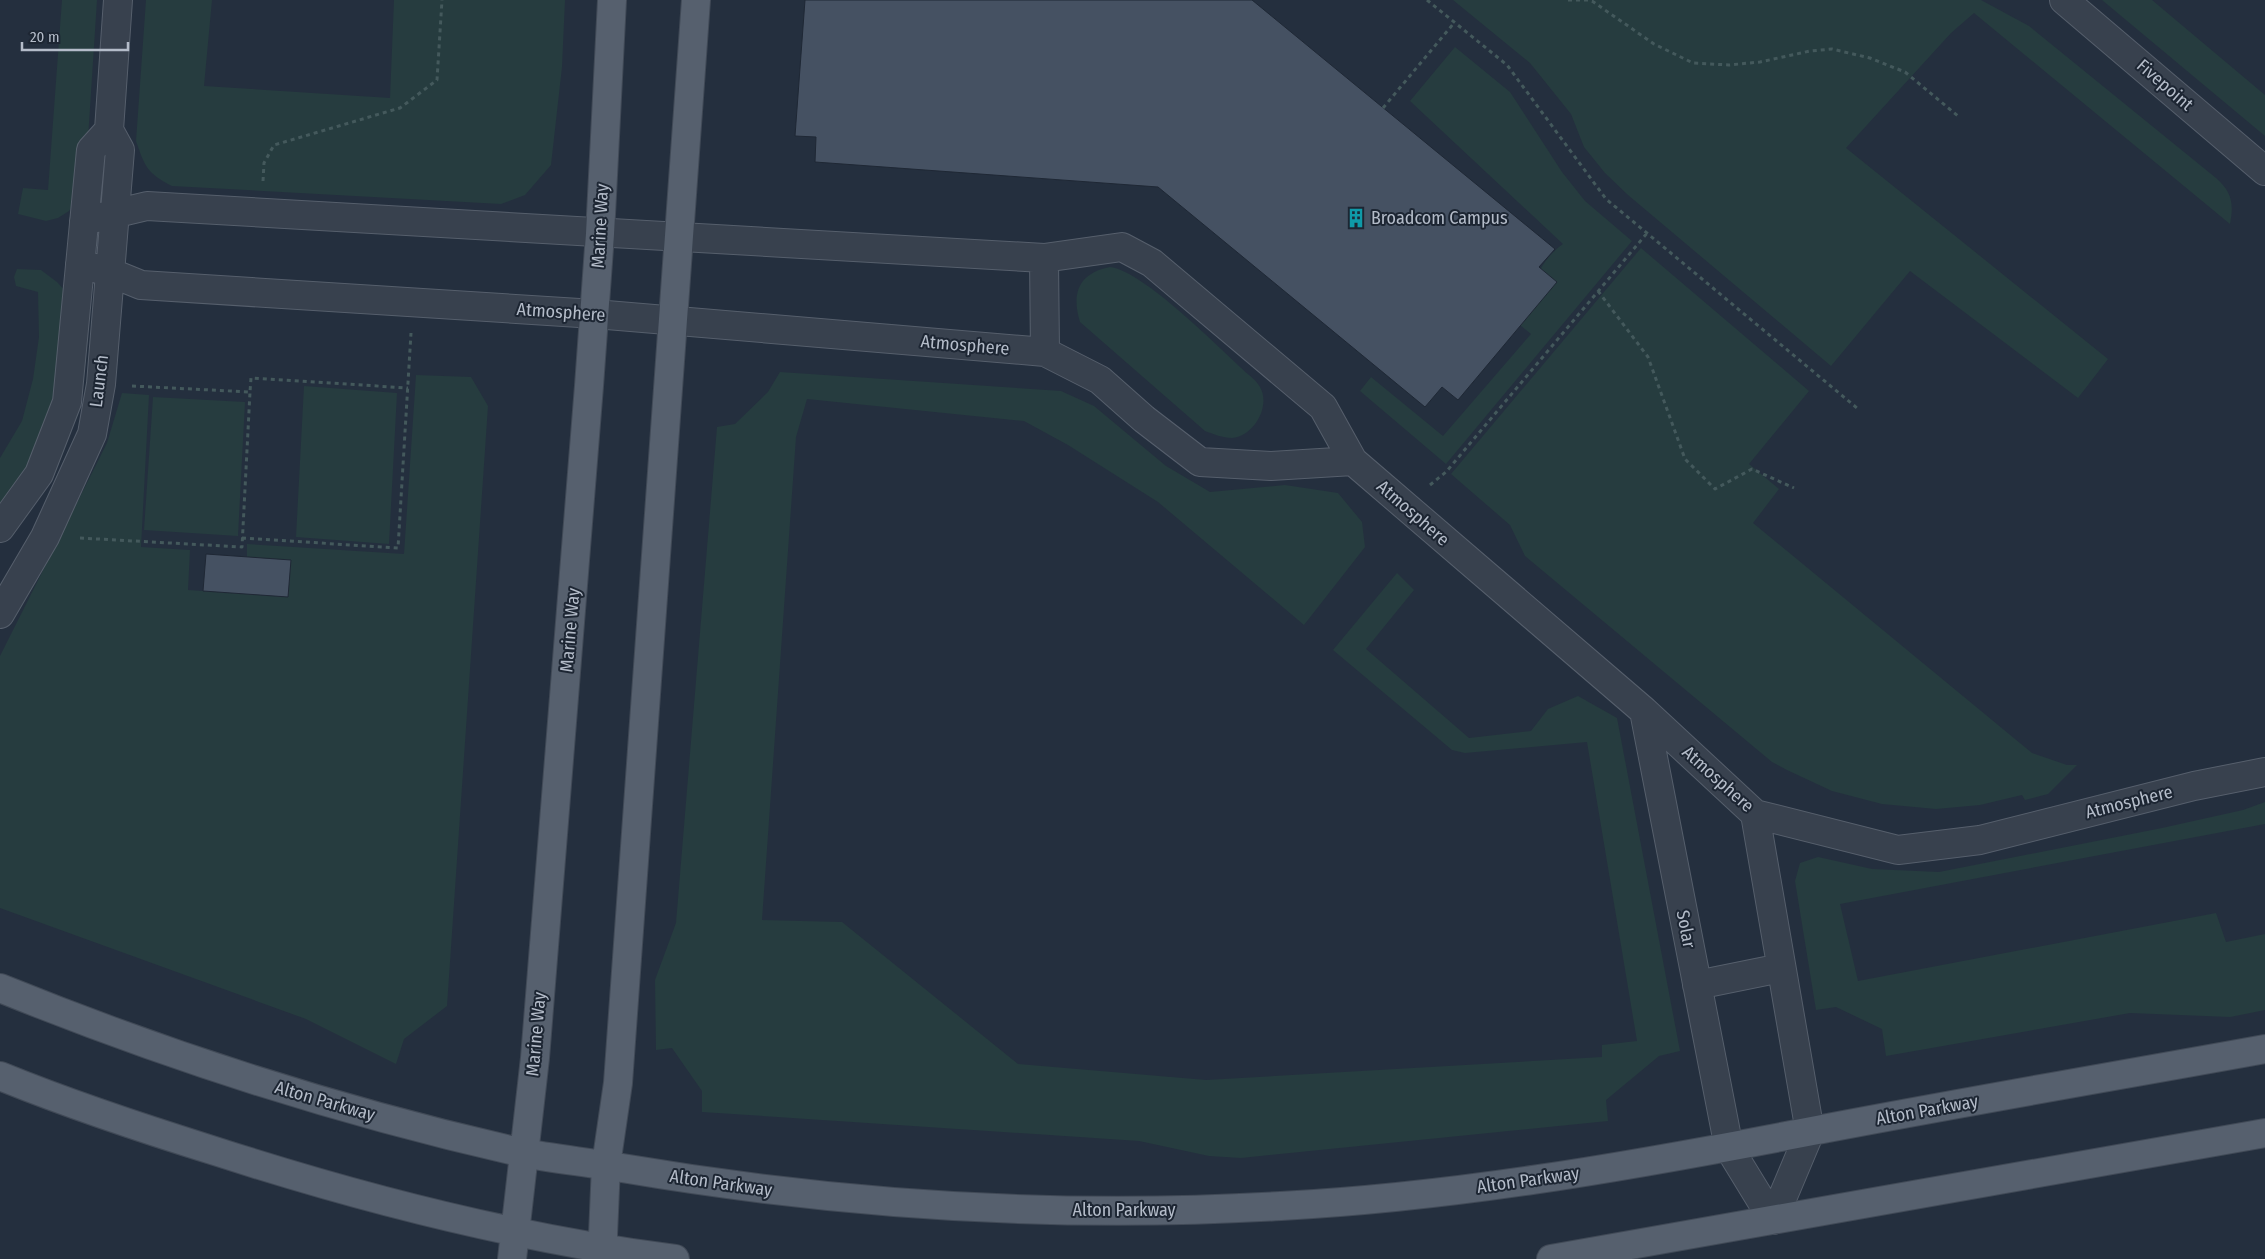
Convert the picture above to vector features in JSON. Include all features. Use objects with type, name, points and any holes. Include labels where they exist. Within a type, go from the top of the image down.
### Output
[{"type":"main road","name":"Marine Way","points":[[512,1259],[535,1058],[595,314],[612,0]]},
{"type":"main road","points":[[603,1253],[606,1165],[618,1083],[647,656],[674,321],[696,0]]},
{"type":"main road","name":"Alton Parkway","points":[[0,988],[160,1050],[267,1084],[346,1108],[524,1153],[733,1186],[876,1200],[1011,1209],[1126,1211],[1282,1206],[1415,1195],[1558,1176],[1729,1148],[2265,1049]]},
{"type":"main road","points":[[0,1076],[91,1111],[274,1170],[393,1204],[603,1253],[675,1259]]},
{"type":"main road","points":[[1552,1259],[2265,1133]]},
{"type":"street","name":"Launch","points":[[0,614],[45,537],[92,434],[101,384],[120,150],[109,130],[118,0]]},
{"type":"street","name":"Fivepoint","points":[[2064,0],[2265,170]]},
{"type":"street","name":"Launch","points":[[0,528],[39,474],[67,402],[91,150],[109,130]]},
{"type":"street","name":"Atmosphere","points":[[84,221],[147,206],[600,234],[1044,258],[1122,247],[1152,263],[1322,407],[1353,462],[1644,710],[1755,814],[1898,850],[1980,840],[2194,786],[2265,772]]},
{"type":"street","points":[[1044,258],[1044,352]]},
{"type":"street","name":"Atmosphere","points":[[80,264],[109,272],[141,285],[413,304],[595,314],[1044,352],[1100,380],[1144,419],[1200,462],[1271,466],[1353,462]]},
{"type":"street","name":"Solar","points":[[1644,710],[1729,1148]]},
{"type":"street","points":[[1755,814],[1810,1132],[1773,1220]]},
{"type":"street","points":[[1697,985],[1781,968]]},
{"type":"street","points":[[1729,1148],[1773,1220]]},
{"type":"path","points":[[260,212],[264,163],[274,145],[400,108],[436,80],[442,0]]},
{"type":"path","points":[[1427,0],[1507,65],[1606,199],[1648,232],[1857,408]]},
{"type":"path","points":[[1568,0],[1592,1],[1654,44],[1693,63],[1729,65],[1760,62],[1810,51],[1832,49],[1870,58],[1905,72],[1958,116]]},
{"type":"path","points":[[1383,108],[1454,23]]},
{"type":"path","points":[[1426,488],[1446,472],[1648,232]]},
{"type":"path","points":[[1598,290],[1648,357],[1685,459],[1715,489],[1752,469],[1794,488]]},
{"type":"path","points":[[242,538],[398,548],[413,304]]},
{"type":"path","points":[[45,537],[242,547],[251,378],[408,388]]},
{"type":"path","points":[[101,384],[250,392]]},
{"type":"green space","points":[[62,0],[97,0],[85,185],[69,211],[58,218],[46,221],[18,214],[23,188],[48,190]]},
{"type":"green space","points":[[146,0],[212,0],[204,86],[390,98],[394,0],[565,0],[562,67],[551,165],[525,195],[501,204],[172,186],[157,177],[148,168],[136,141]]},
{"type":"green space","points":[[1453,0],[1981,0],[2029,26],[2216,178],[2229,193],[2232,204],[2230,224],[1974,13],[1951,33],[1846,148],[2108,359],[2078,398],[1910,271],[1831,366],[1628,195],[1605,173],[1584,147],[1571,114],[1530,63]]},
{"type":"green space","points":[[2102,0],[2152,0],[2265,95],[2265,136]]},
{"type":"green space","points":[[1455,47],[1510,92],[1562,172],[1585,201],[1632,241],[1446,464],[1360,391],[1371,377],[1443,436],[1531,334],[1520,325],[1531,291],[1546,261],[1563,244],[1410,101]]},
{"type":"green space","points":[[1641,248],[1809,391],[1749,464],[1779,489],[1753,523],[2032,753],[2067,765],[2077,765],[2048,794],[2025,800],[2022,795],[1980,805],[1936,809],[1882,804],[1832,791],[1772,762],[1525,556],[1510,525],[1451,474]]},
{"type":"green space","points":[[1110,267],[1125,272],[1161,296],[1201,330],[1256,382],[1263,395],[1262,411],[1247,432],[1232,438],[1222,437],[1205,431],[1080,322],[1077,312],[1077,293],[1080,286],[1091,274]]},
{"type":"green space","points":[[17,269],[41,270],[57,282],[68,294],[72,320],[39,461],[0,518],[0,458],[22,421],[33,379],[39,337],[38,292],[16,286],[14,277]]},
{"type":"green space","points":[[780,372],[1061,391],[1094,406],[1166,466],[1210,492],[1285,485],[1338,493],[1362,522],[1365,547],[1304,625],[1158,502],[1068,445],[1024,421],[807,399],[796,437],[762,920],[842,922],[1018,1064],[1206,1080],[1602,1057],[1602,1045],[1637,1041],[1587,742],[1465,753],[1452,750],[1333,650],[1397,573],[1414,590],[1366,649],[1469,738],[1531,731],[1548,709],[1578,696],[1617,718],[1680,1051],[1659,1056],[1606,1100],[1608,1121],[1241,1158],[1209,1156],[1139,1141],[702,1112],[702,1091],[672,1048],[656,1050],[655,980],[676,923],[717,427],[735,424],[768,392]]},
{"type":"green space","points":[[416,375],[471,377],[488,406],[447,1006],[404,1039],[396,1064],[306,1019],[0,908],[0,656],[107,443],[122,393],[149,395],[141,547],[190,550],[188,590],[288,597],[291,560],[247,557],[247,544],[404,554]]},
{"type":"green space","points":[[304,386],[397,393],[389,544],[296,537]]},
{"type":"green space","points":[[153,397],[245,402],[238,536],[144,530]]},
{"type":"green space","points":[[2265,802],[2265,824],[1840,904],[1858,981],[2216,913],[2226,942],[2265,934],[2265,1010],[2230,1017],[2130,1013],[1886,1056],[1882,1029],[1836,1007],[1816,1010],[1795,881],[1800,863],[1818,857],[1872,869],[1939,872],[2162,828],[2243,810]]},
{"type":"building","name":"Broadcom Campus","points":[[805,0],[1252,0],[1555,249],[1539,267],[1557,282],[1458,400],[1442,387],[1425,407],[1158,187],[815,162],[816,137],[795,136]]},
{"type":"building","points":[[206,554],[291,560],[288,597],[203,591]]},
{"type":"place","name":"Broadcom Campus","points":[[1356,218]]}]
